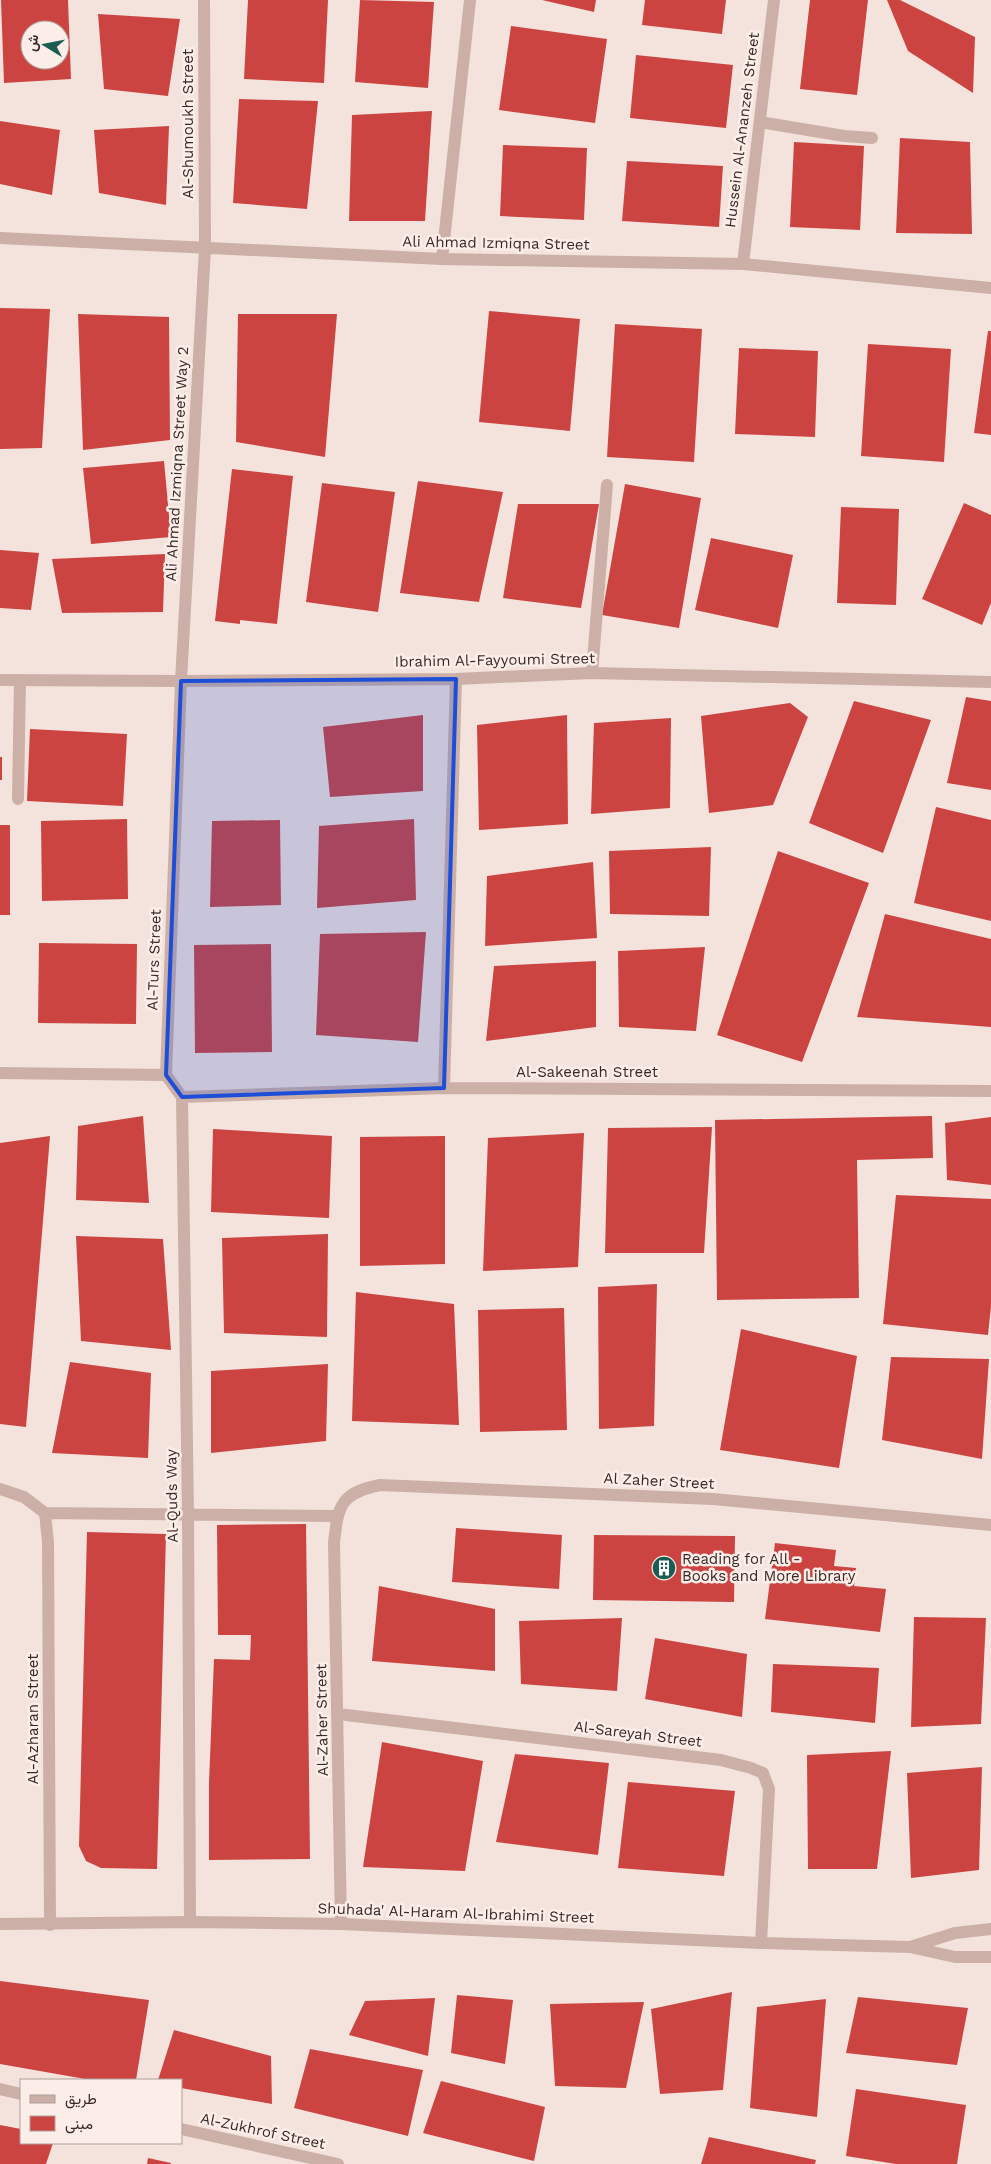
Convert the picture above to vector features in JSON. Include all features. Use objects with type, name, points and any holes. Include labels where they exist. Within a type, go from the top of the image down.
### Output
[{"type":"street","name":"Al-Shumoukh Street","points":[[204,0],[205,248]]},
{"type":"street","points":[[442,259],[470,0]]},
{"type":"street","name":"Hussein Al-Ananzeh Street","points":[[743,264],[774,0]]},
{"type":"street","points":[[760,122],[844,136],[872,138]]},
{"type":"street","name":"Ali Ahmad Izmiqna Street","points":[[0,238],[442,259],[743,264],[991,288]]},
{"type":"street","name":"Ali Ahmad Izmiqna Street Way 2","points":[[181,681],[205,248]]},
{"type":"street","points":[[592,673],[607,485]]},
{"type":"street","name":"Ibrahim Al-Fayyoumi Street","points":[[0,680],[181,681],[456,678],[592,673],[991,682]]},
{"type":"street","points":[[444,1088],[456,678]]},
{"type":"street","points":[[18,799],[20,680]]},
{"type":"street","name":"Al-Turs Street","points":[[166,1075],[181,681]]},
{"type":"street","points":[[0,1073],[166,1075],[182,1096]]},
{"type":"street","name":"Al-Sakeenah Street","points":[[182,1096],[444,1088],[991,1091]]},
{"type":"street","name":"Al-Quds Way","points":[[182,1096],[188,1514],[190,1922]]},
{"type":"street","name":"Al Zaher Street","points":[[337,1516],[346,1500],[359,1489],[380,1485],[713,1499],[991,1525]]},
{"type":"street","points":[[0,1489],[24,1497],[45,1513],[337,1516]]},
{"type":"street","name":"Al-Azharan Street","points":[[45,1513],[48,1542],[50,1925]]},
{"type":"street","name":"Al-Zaher Street","points":[[337,1516],[334,1544],[341,1924]]},
{"type":"street","name":"Al-Sareyah Street","points":[[338,1714],[721,1760],[763,1773],[769,1790],[761,1943]]},
{"type":"street","name":"Shuhada' Al-Haram Al-Ibrahimi Street","points":[[0,1924],[50,1925],[190,1922],[341,1924],[761,1943],[910,1947],[955,1957],[991,1957]]},
{"type":"street","name":"Shuhada' Al-Haram Al-Ibrahimi Street","points":[[910,1947],[955,1933],[991,1929]]},
{"type":"street","points":[[0,2089],[20,2094]]},
{"type":"street","name":"Al-Zukhrof Street","points":[[182,2129],[338,2164]]},
{"type":"highlighted area","points":[[456,679],[444,1088],[182,1097],[166,1075],[181,681]]},
{"type":"building","points":[[1,0],[68,0],[69,20],[20,20],[20,70],[70,70],[70,53],[71,79],[4,83]]},
{"type":"building","points":[[248,0],[328,0],[324,83],[244,79]]},
{"type":"building","points":[[360,0],[434,2],[428,88],[355,82]]},
{"type":"building","points":[[542,0],[596,0],[594,12]]},
{"type":"building","points":[[645,0],[726,0],[722,34],[642,25]]},
{"type":"building","points":[[810,0],[868,0],[857,95],[800,89]]},
{"type":"building","points":[[887,0],[900,0],[975,37],[973,93],[908,51]]},
{"type":"building","points":[[98,14],[180,19],[168,96],[104,89]]},
{"type":"building","points":[[511,26],[607,39],[595,123],[499,110]]},
{"type":"building","points":[[636,55],[733,65],[726,128],[630,118]]},
{"type":"building","points":[[239,99],[318,101],[307,209],[233,203]]},
{"type":"building","points":[[432,111],[425,221],[349,221],[352,115]]},
{"type":"building","points":[[0,121],[60,130],[52,195],[0,184]]},
{"type":"building","points":[[169,126],[166,205],[99,193],[94,130]]},
{"type":"building","points":[[900,138],[970,142],[972,234],[896,233]]},
{"type":"building","points":[[794,142],[864,146],[860,230],[790,227]]},
{"type":"building","points":[[503,145],[587,148],[584,220],[500,216]]},
{"type":"building","points":[[627,161],[723,166],[719,227],[622,221]]},
{"type":"building","points":[[0,308],[50,309],[42,448],[0,449]]},
{"type":"building","points":[[489,311],[580,319],[570,431],[479,422]]},
{"type":"building","points":[[78,314],[169,317],[170,440],[83,450]]},
{"type":"building","points":[[238,314],[337,314],[325,457],[236,442]]},
{"type":"building","points":[[615,324],[702,329],[694,462],[607,457]]},
{"type":"building","points":[[988,331],[991,331],[991,435],[974,433]]},
{"type":"building","points":[[868,344],[951,349],[944,462],[861,456]]},
{"type":"building","points":[[739,348],[818,351],[815,437],[735,434]]},
{"type":"building","points":[[164,461],[171,537],[91,544],[83,468]]},
{"type":"building","points":[[232,469],[293,476],[277,624],[240,620],[240,624],[215,621]]},
{"type":"building","points":[[418,481],[503,492],[479,602],[400,593]]},
{"type":"building","points":[[322,483],[395,492],[378,612],[306,602]]},
{"type":"building","points":[[625,484],[701,498],[679,628],[602,615]]},
{"type":"building","points":[[964,503],[991,515],[991,603],[982,625],[922,599]]},
{"type":"building","points":[[518,504],[599,504],[581,608],[503,598]]},
{"type":"building","points":[[841,507],[899,509],[896,605],[837,603]]},
{"type":"building","points":[[711,538],[793,555],[778,628],[695,610]]},
{"type":"building","points":[[0,550],[39,553],[31,610],[0,608]]},
{"type":"building","points":[[165,554],[163,612],[62,613],[52,559]]},
{"type":"building","points":[[966,697],[991,701],[991,790],[947,783]]},
{"type":"building","points":[[854,701],[931,720],[883,853],[809,823]]},
{"type":"building","points":[[790,703],[808,717],[773,805],[709,813],[701,716]]},
{"type":"building","points":[[423,715],[423,791],[330,797],[323,727]]},
{"type":"building","points":[[567,715],[568,824],[479,830],[477,725]]},
{"type":"building","points":[[671,718],[670,808],[591,814],[594,723]]},
{"type":"building","points":[[30,729],[127,734],[123,806],[27,801]]},
{"type":"building","points":[[0,757],[2,757],[2,780],[0,780]]},
{"type":"building","points":[[936,807],[991,820],[991,921],[914,903]]},
{"type":"building","points":[[127,819],[128,899],[42,901],[41,821]]},
{"type":"building","points":[[414,819],[416,900],[317,908],[319,826]]},
{"type":"building","points":[[280,820],[281,905],[210,907],[212,821]]},
{"type":"building","points":[[0,825],[10,825],[10,915],[0,915]]},
{"type":"building","points":[[711,847],[709,916],[610,914],[609,851]]},
{"type":"building","points":[[778,851],[869,883],[802,1062],[717,1035]]},
{"type":"building","points":[[593,862],[597,938],[485,946],[487,876]]},
{"type":"building","points":[[885,914],[991,939],[991,1027],[857,1017]]},
{"type":"building","points":[[426,932],[418,1042],[316,1035],[320,934]]},
{"type":"building","points":[[39,943],[137,944],[136,1024],[38,1023]]},
{"type":"building","points":[[271,944],[272,1052],[195,1053],[194,945]]},
{"type":"building","points":[[705,947],[696,1031],[619,1027],[618,951]]},
{"type":"building","points":[[596,961],[596,1027],[486,1041],[494,966]]},
{"type":"building","points":[[143,1116],[149,1203],[76,1200],[78,1126]]},
{"type":"building","points":[[932,1116],[933,1158],[857,1160],[859,1298],[717,1300],[715,1120]]},
{"type":"building","points":[[991,1117],[991,1185],[947,1180],[945,1123]]},
{"type":"building","points":[[712,1127],[704,1253],[605,1253],[608,1128]]},
{"type":"building","points":[[213,1129],[332,1136],[329,1218],[211,1212]]},
{"type":"building","points":[[584,1133],[578,1267],[483,1271],[488,1138]]},
{"type":"building","points":[[50,1136],[26,1427],[0,1424],[0,1143]]},
{"type":"building","points":[[445,1136],[445,1264],[360,1266],[360,1137]]},
{"type":"building","points":[[896,1195],[991,1199],[991,1306],[988,1335],[883,1324]]},
{"type":"building","points":[[328,1234],[327,1337],[224,1333],[222,1238]]},
{"type":"building","points":[[76,1236],[163,1239],[171,1350],[81,1341]]},
{"type":"building","points":[[657,1284],[654,1426],[599,1429],[598,1287]]},
{"type":"building","points":[[356,1292],[454,1304],[459,1425],[352,1421]]},
{"type":"building","points":[[564,1308],[567,1430],[480,1432],[478,1310]]},
{"type":"building","points":[[741,1329],[857,1356],[839,1468],[720,1450]]},
{"type":"building","points":[[891,1357],[989,1359],[982,1459],[882,1440]]},
{"type":"building","points":[[70,1362],[151,1373],[148,1458],[52,1453]]},
{"type":"building","points":[[328,1364],[326,1441],[211,1453],[211,1371]]},
{"type":"building","points":[[306,1524],[310,1859],[209,1860],[209,1783],[214,1659],[250,1660],[251,1635],[218,1635],[217,1525]]},
{"type":"building","points":[[456,1528],[562,1535],[559,1589],[452,1582]]},
{"type":"building","points":[[87,1532],[166,1534],[157,1869],[101,1868],[86,1861],[79,1846]]},
{"type":"building","name":"Reading for All - Books and More Library","points":[[594,1535],[735,1536],[734,1602],[593,1600]]},
{"type":"building","points":[[775,1543],[836,1550],[834,1566],[856,1568],[854,1586],[886,1589],[880,1632],[765,1619]]},
{"type":"building","points":[[379,1586],[495,1609],[495,1671],[372,1661]]},
{"type":"building","points":[[914,1617],[986,1618],[981,1724],[911,1727]]},
{"type":"building","points":[[622,1618],[617,1691],[521,1684],[519,1621]]},
{"type":"building","points":[[655,1638],[747,1654],[742,1717],[645,1699]]},
{"type":"building","points":[[773,1664],[879,1668],[875,1723],[771,1712]]},
{"type":"building","points":[[382,1742],[483,1761],[465,1871],[363,1867]]},
{"type":"building","points":[[891,1751],[877,1869],[808,1869],[807,1755]]},
{"type":"building","points":[[515,1754],[609,1763],[598,1855],[496,1842]]},
{"type":"building","points":[[982,1767],[979,1870],[911,1878],[907,1773]]},
{"type":"building","points":[[628,1782],[735,1791],[724,1876],[618,1868]]},
{"type":"building","points":[[0,1981],[149,2000],[136,2079],[85,2079],[0,2064]]},
{"type":"building","points":[[732,1992],[723,2090],[660,2094],[651,2009]]},
{"type":"building","points":[[457,1995],[513,2000],[505,2064],[451,2053]]},
{"type":"building","points":[[858,1997],[968,2008],[957,2065],[846,2053]]},
{"type":"building","points":[[435,1998],[428,2056],[349,2035],[365,2001]]},
{"type":"building","points":[[826,1999],[817,2117],[750,2108],[757,2007]]},
{"type":"building","points":[[644,2002],[626,2088],[555,2086],[550,2004]]},
{"type":"building","points":[[174,2030],[271,2056],[272,2104],[182,2088],[182,2079],[158,2079]]},
{"type":"building","points":[[310,2049],[423,2070],[408,2136],[294,2108]]},
{"type":"building","points":[[441,2081],[545,2107],[534,2161],[423,2133]]},
{"type":"building","points":[[856,2089],[966,2105],[957,2164],[896,2164],[846,2156]]},
{"type":"building","points":[[0,2125],[20,2129],[20,2144],[53,2144],[46,2164],[0,2164]]},
{"type":"building","points":[[709,2137],[816,2160],[815,2164],[701,2164]]},
{"type":"building","points":[[148,2158],[171,2163],[171,2164],[147,2164]]},
{"type":"place","name":"Reading for All - Books and More Library","points":[[664,1568]]}]
